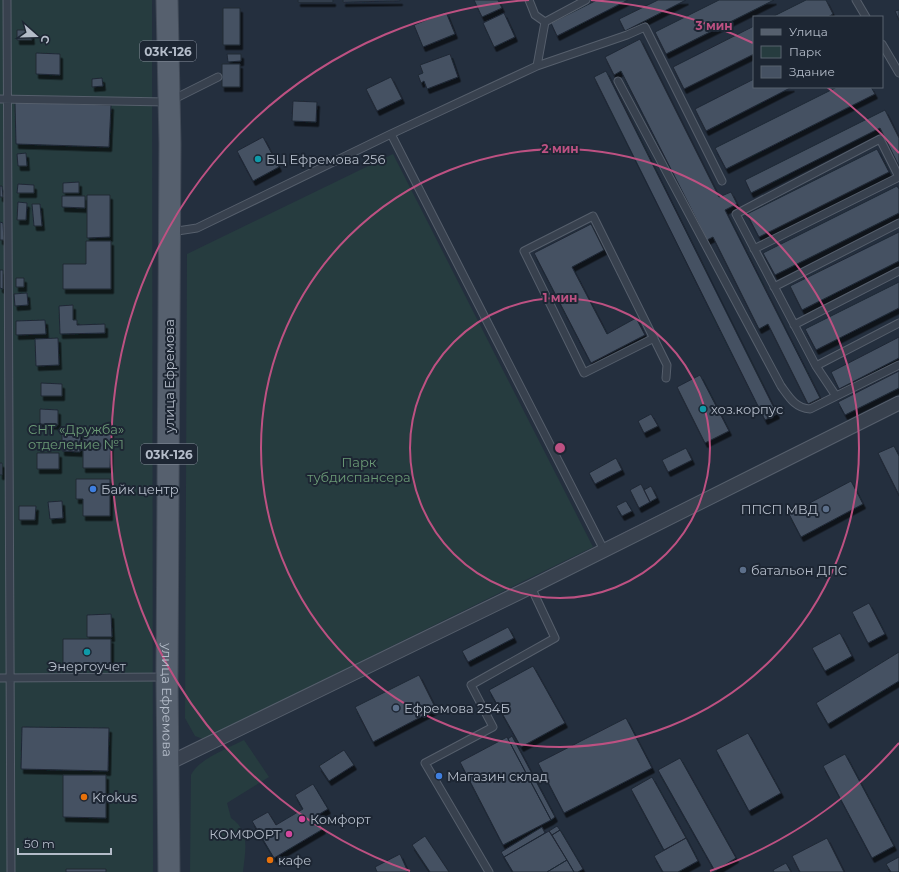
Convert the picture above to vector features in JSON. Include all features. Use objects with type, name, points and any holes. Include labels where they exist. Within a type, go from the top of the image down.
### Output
[{"type":"main road","name":"улица Ефремова","points":[[168,0],[169,232],[167,677],[169,872]]},
{"type":"street","points":[[169,763],[531,587],[899,402]]},
{"type":"lane","points":[[7,0],[3,99],[11,872]]},
{"type":"lane","points":[[529,0],[535,15],[545,22]]},
{"type":"lane","points":[[545,22],[586,0]]},
{"type":"lane","points":[[856,0],[865,16]]},
{"type":"lane","points":[[537,66],[545,22]]},
{"type":"lane","points":[[169,232],[197,228],[391,134],[537,66],[645,27],[722,181]]},
{"type":"lane","points":[[883,46],[899,73]]},
{"type":"lane","points":[[3,99],[168,102],[218,77]]},
{"type":"lane","points":[[618,81],[781,386],[793,402],[801,408],[810,409],[899,365]]},
{"type":"lane","points":[[391,134],[604,550]]},
{"type":"lane","points":[[754,249],[899,177],[880,139],[736,214],[754,249],[794,325],[816,366],[836,396]]},
{"type":"lane","points":[[654,338],[584,372],[524,251],[593,216],[654,338],[667,365],[666,378]]},
{"type":"lane","points":[[774,287],[899,223]]},
{"type":"lane","points":[[794,325],[899,271]]},
{"type":"lane","points":[[816,366],[899,324]]},
{"type":"lane","points":[[489,872],[425,763],[493,727],[471,684],[555,638],[531,587]]},
{"type":"lane","points":[[0,678],[167,677]]},
{"type":"green space","name":"СНТ «Дружба» отделение №1","points":[[0,0],[152,0],[153,872],[0,872]]},
{"type":"green space","name":"Парк тубдиспансера","points":[[393,154],[593,547],[203,739],[195,736],[185,718],[187,254]]},
{"type":"green space","points":[[244,740],[269,777],[227,803],[231,818],[242,829],[244,836],[245,849],[243,872],[190,872],[191,775],[200,764],[207,759]]},
{"type":"building","points":[[298,0],[333,0],[333,2],[298,2]]},
{"type":"building","points":[[343,0],[400,0],[400,1],[343,2]]},
{"type":"building","points":[[474,0],[498,0],[502,8],[482,17]]},
{"type":"building","points":[[597,0],[628,0],[557,36],[551,23]]},
{"type":"building","points":[[658,0],[686,0],[625,31],[619,19]]},
{"type":"building","points":[[719,0],[774,0],[666,54],[655,32]]},
{"type":"building","points":[[806,0],[826,0],[833,14],[830,16],[774,16]]},
{"type":"building","points":[[223,8],[240,8],[240,45],[223,45]]},
{"type":"building","points":[[899,10],[899,20],[895,11]]},
{"type":"building","points":[[446,12],[455,34],[423,47],[414,25]]},
{"type":"building","points":[[504,13],[515,37],[494,47],[483,23]]},
{"type":"building","points":[[753,27],[753,54],[684,89],[673,67]]},
{"type":"building","points":[[17,30],[31,30],[32,40],[17,40]]},
{"type":"building","points":[[640,39],[719,197],[731,192],[737,204],[725,210],[820,398],[808,404],[768,324],[759,329],[713,237],[707,240],[621,71],[614,75],[605,57]]},
{"type":"building","points":[[36,53],[60,54],[60,75],[36,74]]},
{"type":"building","points":[[227,54],[241,54],[241,61],[228,62]]},
{"type":"building","points":[[450,54],[458,77],[427,89],[424,81],[421,83],[418,75],[423,73],[420,65]]},
{"type":"building","points":[[222,64],[240,64],[240,87],[222,87]]},
{"type":"building","points":[[606,71],[777,414],[765,420],[594,77]]},
{"type":"building","points":[[391,77],[402,99],[377,111],[366,89]]},
{"type":"building","points":[[102,78],[103,86],[92,87],[92,79]]},
{"type":"building","points":[[753,80],[753,88],[790,88],[706,131],[695,109]]},
{"type":"building","points":[[835,88],[872,88],[875,94],[726,169],[715,148]]},
{"type":"building","points":[[293,101],[317,102],[316,122],[292,121]]},
{"type":"building","points":[[15,102],[111,105],[109,147],[16,144]]},
{"type":"building","points":[[885,110],[899,138],[899,166],[880,128],[751,193],[745,180]]},
{"type":"building","name":"БЦ Ефремова 256","points":[[263,137],[279,167],[253,181],[237,151]]},
{"type":"building","points":[[877,149],[889,172],[759,237],[747,214]]},
{"type":"building","points":[[26,153],[27,166],[18,166],[17,154]]},
{"type":"building","points":[[79,182],[79,193],[63,193],[63,183]]},
{"type":"building","points":[[18,184],[34,185],[34,193],[17,193]]},
{"type":"building","points":[[0,186],[2,186],[3,197],[0,197]]},
{"type":"building","points":[[897,186],[899,189],[899,213],[775,275],[763,253]]},
{"type":"building","points":[[87,195],[110,195],[110,237],[87,238]]},
{"type":"building","points":[[62,196],[85,196],[85,208],[62,207]]},
{"type":"building","points":[[18,202],[27,203],[26,220],[17,220]]},
{"type":"building","points":[[32,204],[40,204],[42,226],[34,226]]},
{"type":"building","points":[[0,222],[3,223],[4,240],[0,240]]},
{"type":"building","points":[[591,224],[604,250],[572,267],[607,334],[636,318],[645,335],[591,363],[534,253]]},
{"type":"building","points":[[899,232],[899,261],[802,310],[790,286]]},
{"type":"building","points":[[86,241],[111,241],[111,289],[63,289],[63,264],[86,264]]},
{"type":"building","points":[[0,270],[3,270],[3,289],[0,288]]},
{"type":"building","points":[[16,278],[24,278],[24,287],[16,287]]},
{"type":"building","points":[[899,282],[899,308],[816,350],[805,329]]},
{"type":"building","points":[[27,293],[28,305],[15,306],[14,294]]},
{"type":"building","points":[[73,305],[73,320],[77,320],[77,325],[105,324],[105,333],[60,334],[59,306]]},
{"type":"building","points":[[45,320],[46,334],[16,335],[16,321]]},
{"type":"building","points":[[899,337],[899,358],[839,389],[831,372]]},
{"type":"building","points":[[58,338],[59,365],[36,366],[35,339]]},
{"type":"building","points":[[899,371],[899,388],[845,415],[838,402]]},
{"type":"building","name":"хоз.корпус","points":[[700,375],[729,431],[705,443],[677,387]]},
{"type":"building","points":[[41,383],[62,384],[62,396],[41,396]]},
{"type":"building","points":[[40,409],[58,410],[58,425],[40,424]]},
{"type":"building","points":[[651,414],[658,426],[644,433],[638,421]]},
{"type":"building","points":[[62,430],[81,430],[80,452],[62,451]]},
{"type":"building","points":[[83,430],[111,431],[110,468],[83,468]]},
{"type":"building","points":[[894,446],[899,456],[899,495],[878,453]]},
{"type":"building","points":[[686,448],[692,460],[668,472],[662,460]]},
{"type":"building","points":[[37,453],[59,453],[59,469],[37,469]]},
{"type":"building","points":[[616,458],[622,470],[595,484],[589,473]]},
{"type":"building","points":[[0,463],[2,463],[2,475],[0,475]]},
{"type":"building","name":"Байк центр","points":[[76,479],[110,479],[110,516],[83,516],[83,499],[76,499]]},
{"type":"building","name":"ППСП МВД","points":[[851,481],[863,504],[801,537],[789,514]]},
{"type":"building","points":[[641,484],[650,502],[639,508],[630,490]]},
{"type":"building","points":[[651,486],[657,498],[650,502],[644,490]]},
{"type":"building","points":[[62,501],[63,518],[50,519],[48,502]]},
{"type":"building","points":[[626,501],[632,511],[622,516],[616,506]]},
{"type":"building","points":[[19,506],[36,506],[35,520],[19,520]]},
{"type":"building","points":[[869,603],[885,634],[868,643],[852,612]]},
{"type":"building","points":[[111,614],[112,637],[87,637],[87,615]]},
{"type":"building","points":[[508,627],[514,638],[468,662],[462,651]]},
{"type":"building","points":[[840,633],[852,656],[825,671],[812,648]]},
{"type":"building","name":"Энергоучет","points":[[63,639],[111,639],[111,665],[63,664]]},
{"type":"building","points":[[899,652],[899,681],[828,724],[816,703]]},
{"type":"building","points":[[533,666],[565,723],[521,747],[489,690]]},
{"type":"building","name":"Ефремова 254Б","points":[[419,675],[436,709],[373,742],[355,707]]},
{"type":"building","points":[[626,718],[652,768],[564,813],[538,763]]},
{"type":"building","points":[[22,727],[109,728],[108,771],[21,769]]},
{"type":"building","points":[[748,733],[781,793],[749,811],[716,750]]},
{"type":"building","points":[[512,736],[555,817],[551,820],[508,739]]},
{"type":"building","points":[[507,737],[551,820],[503,845],[460,762]]},
{"type":"building","points":[[344,750],[354,765],[329,781],[319,766]]},
{"type":"building","points":[[845,754],[894,846],[872,858],[823,766]]},
{"type":"building","points":[[680,758],[736,858],[715,871],[658,770]]},
{"type":"building","points":[[63,775],[106,775],[106,818],[63,817]]},
{"type":"building","points":[[652,777],[686,838],[664,850],[631,789]]},
{"type":"building","name":"Комфорт","points":[[313,784],[328,809],[316,816],[323,829],[274,858],[252,821],[268,812],[276,825],[303,809],[295,795]]},
{"type":"building","points":[[557,826],[560,830],[552,835],[549,831]]},
{"type":"building","points":[[542,827],[545,833],[504,857],[501,852]]},
{"type":"building","points":[[560,830],[583,869],[578,872],[574,872],[552,835]]},
{"type":"building","points":[[549,831],[567,860],[547,872],[513,872],[504,857]]},
{"type":"building","points":[[425,836],[449,872],[430,872],[412,845]]},
{"type":"building","points":[[686,838],[698,861],[678,872],[663,872],[654,856]]},
{"type":"building","points":[[827,838],[844,872],[800,872],[792,856]]},
{"type":"building","points":[[400,854],[408,872],[377,872],[375,867]]},
{"type":"building","points":[[899,857],[899,872],[891,872],[886,864]]},
{"type":"building","points":[[567,860],[574,872],[547,872]]},
{"type":"building","points":[[786,863],[791,872],[774,872],[773,870]]},
{"type":"building","points":[[66,869],[106,869],[106,872],[66,872]]},
{"type":"place","name":"БЦ Ефремова 256","points":[[258,159]]},
{"type":"place","name":"хоз.корпус","points":[[703,409]]},
{"type":"place","name":"Байк центр","points":[[93,489]]},
{"type":"place","name":"ППСП МВД","points":[[826,509]]},
{"type":"place","name":"батальон ДПС","points":[[743,570]]},
{"type":"place","name":"Энергоучет","points":[[87,652]]},
{"type":"place","name":"Ефремова 254Б","points":[[396,708]]},
{"type":"place","name":"Магазин склад","points":[[439,776]]},
{"type":"place","name":"Krokus","points":[[84,797]]},
{"type":"place","name":"Комфорт","points":[[302,819]]},
{"type":"place","name":"КОМФОРТ","points":[[289,834]]},
{"type":"place","name":"кафе","points":[[270,860]]}]
